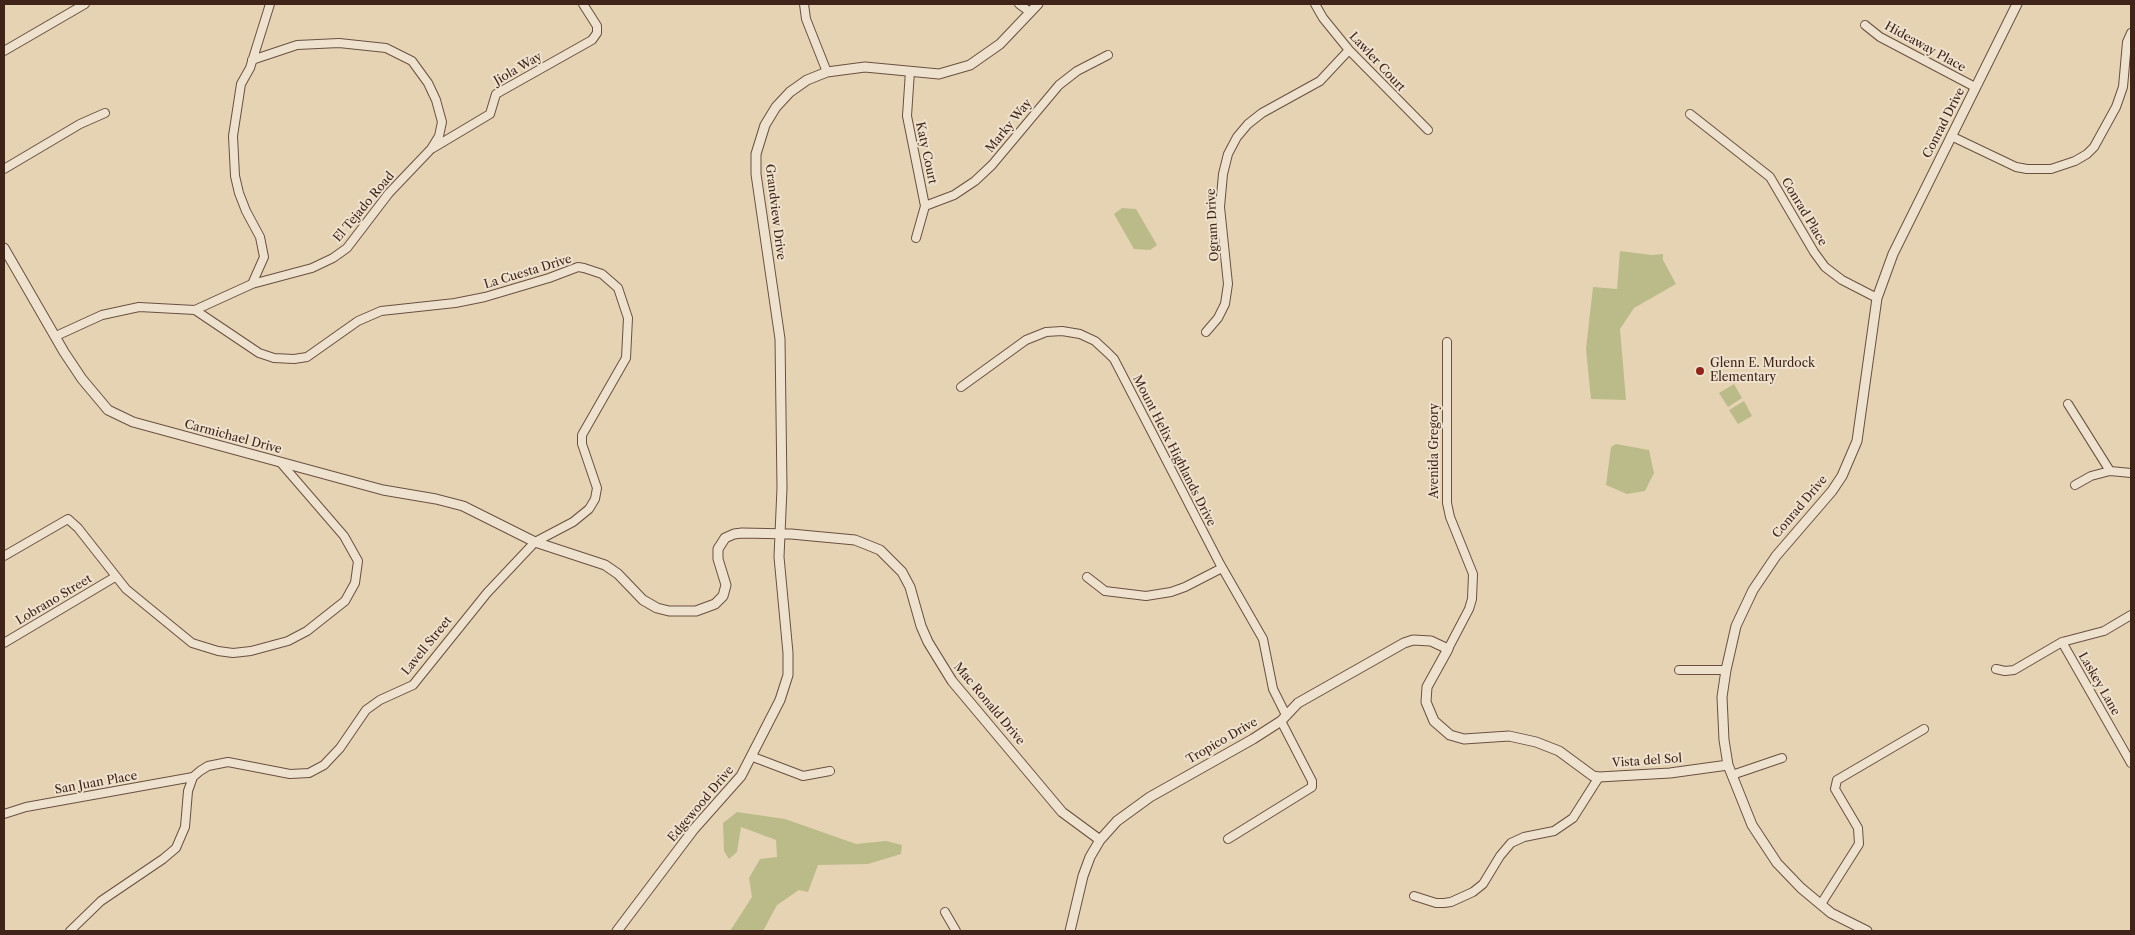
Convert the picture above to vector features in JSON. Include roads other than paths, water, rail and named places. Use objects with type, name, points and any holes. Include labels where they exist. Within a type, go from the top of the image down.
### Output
[{"type":"street","points":[[4,51],[85,4]]},
{"type":"street","points":[[252,284],[264,257],[260,237],[239,194],[235,176],[233,136],[241,84],[252,60],[270,4]]},
{"type":"street","name":"Jiola Way","points":[[431,149],[490,114],[496,94],[592,40],[597,33],[597,26],[583,4]]},
{"type":"street","points":[[804,4],[806,19],[826,72]]},
{"type":"street","points":[[1019,4],[1030,12]]},
{"type":"street","name":"Grandview Drive","points":[[779,534],[782,488],[780,339],[756,174],[756,154],[765,124],[783,99],[803,83],[826,72],[865,67],[939,74],[970,65],[1000,44],[1038,4]]},
{"type":"street","name":"Lawler Court","points":[[1315,4],[1323,18],[1349,50],[1428,130]]},
{"type":"street","name":"Conrad Drive","points":[[1867,931],[1832,913],[1802,888],[1777,863],[1752,826],[1728,765],[1724,740],[1722,697],[1726,670],[1736,626],[1753,590],[1776,556],[1832,491],[1842,476],[1857,441],[1877,298],[1893,254],[2017,4]]},
{"type":"street","name":"Hideaway Place","points":[[1865,25],[1880,37],[1975,88]]},
{"type":"street","points":[[1951,136],[2016,167],[2051,169],[2075,161],[2094,147],[2118,100],[2123,87],[2127,42],[2131,33]]},
{"type":"street","name":"El Tejado Road","points":[[56,336],[102,315],[139,307],[194,310],[252,284],[312,268],[333,258],[347,248],[389,193],[431,149],[439,136],[442,122],[436,100],[428,83],[412,61],[386,48],[339,43],[297,45],[252,60]]},
{"type":"street","name":"Ogram Drive","points":[[1206,332],[1218,318],[1225,304],[1228,284],[1220,207],[1222,174],[1228,154],[1248,124],[1262,113],[1320,81],[1349,50]]},
{"type":"street","name":"Marky Way","points":[[925,206],[954,195],[975,181],[992,165],[1059,85],[1077,71],[1108,55]]},
{"type":"street","name":"Katy Court","points":[[910,72],[907,116],[925,206],[916,238]]},
{"type":"street","points":[[4,169],[80,124],[105,113]]},
{"type":"street","name":"Conrad Place","points":[[1690,114],[1770,177],[1814,252],[1825,266],[1842,280],[1877,298]]},
{"type":"street","name":"Carmichael Drive","points":[[4,248],[82,379],[108,410],[133,422],[281,463],[383,490],[436,499],[463,506],[535,542]]},
{"type":"street","name":"La Cuesta Drive","points":[[194,310],[259,352],[274,358],[294,359],[307,357],[358,321],[381,311],[455,303],[485,297],[549,278],[578,267],[602,274],[618,288],[628,318],[626,358],[582,435],[582,444],[596,483],[596,494],[589,508],[573,522],[535,542]]},
{"type":"street","name":"Mount Helix Highlands Drive","points":[[961,387],[1026,340],[1054,331],[1071,332],[1095,341],[1114,359],[1222,568],[1263,639],[1273,688],[1312,781],[1312,787],[1228,839]]},
{"type":"street","name":"Avenida Gregory","points":[[1447,342],[1447,503],[1450,517],[1472,574],[1472,598],[1469,609],[1427,688],[1428,708],[1438,726],[1450,735],[1464,739],[1509,736],[1536,742],[1559,751],[1593,776],[1600,777]]},
{"type":"street","points":[[2068,404],[2110,471]]},
{"type":"street","points":[[4,556],[68,519],[78,528],[126,590],[192,643],[218,651],[233,653],[250,651],[288,641],[307,631],[340,606],[349,596],[357,576],[358,561],[344,536],[281,463]]},
{"type":"street","points":[[2075,485],[2091,476],[2110,471],[2131,473]]},
{"type":"street","points":[[535,542],[605,565],[618,574],[643,600],[657,608],[688,612],[705,609],[715,604],[723,596],[726,584],[718,552],[719,544],[725,538],[742,533],[779,534]]},
{"type":"street","name":"Edgewood Drive","points":[[617,931],[694,829],[741,776],[780,700],[788,674],[788,654],[780,582],[779,534]]},
{"type":"street","name":"Mac Ronald Drive","points":[[779,534],[855,540],[880,550],[902,572],[910,587],[921,626],[928,642],[952,681],[1062,812],[1100,840]]},
{"type":"street","name":"Lavell Street","points":[[193,777],[208,766],[228,762],[290,774],[309,773],[324,765],[340,748],[366,710],[380,700],[412,685],[487,593],[535,542]]},
{"type":"street","points":[[1087,577],[1105,591],[1146,596],[1171,592],[1185,587],[1222,568]]},
{"type":"street","name":"Lobrano Street","points":[[4,643],[115,577]]},
{"type":"street","points":[[1996,668],[2005,671],[2014,670],[2062,642],[2104,631],[2131,615]]},
{"type":"street","name":"Tropico Drive","points":[[1070,931],[1082,876],[1100,840],[1118,821],[1150,797],[1284,718],[1298,703],[1404,642],[1412,640],[1431,641],[1448,649]]},
{"type":"street","name":"Laskey Lane","points":[[2062,642],[2131,763]]},
{"type":"street","points":[[1680,670],[1726,670]]},
{"type":"street","points":[[1821,904],[1859,844],[1858,828],[1835,789],[1837,780],[1924,729]]},
{"type":"street","points":[[752,757],[803,776],[830,771]]},
{"type":"street","points":[[1732,775],[1782,758]]},
{"type":"street","name":"Vista del Sol","points":[[1414,896],[1436,903],[1444,903],[1451,902],[1473,892],[1483,884],[1500,856],[1512,843],[1524,837],[1554,831],[1574,818],[1600,777],[1670,773],[1728,765]]},
{"type":"street","points":[[70,931],[101,901],[176,848],[185,827],[188,791],[193,777]]},
{"type":"street","name":"San Juan Place","points":[[4,814],[26,807],[193,777]]},
{"type":"street","points":[[945,912],[956,931]]},
{"type":"place","name":"Glenn E. Murdock Elementary","points":[[1700,371]]}]
